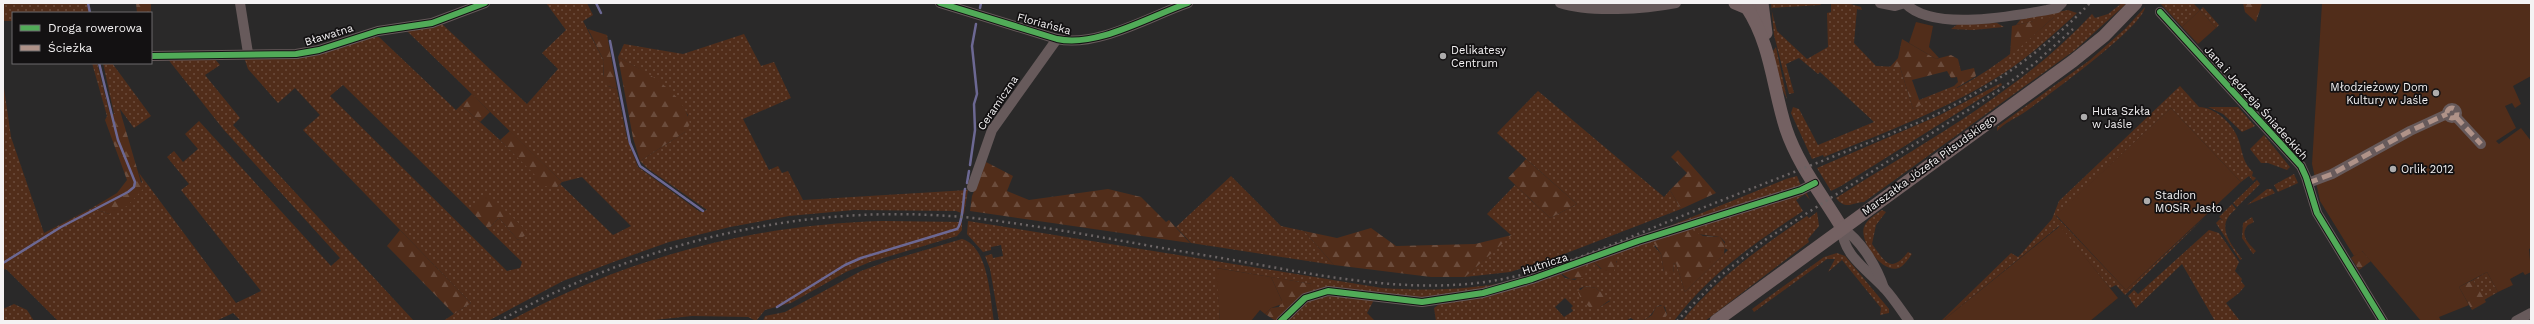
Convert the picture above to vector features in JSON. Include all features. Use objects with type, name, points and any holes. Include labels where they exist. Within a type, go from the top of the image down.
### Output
[{"type":"main road","points":[[1768,53],[1741,5],[1761,3],[1768,53],[1787,131],[1796,154],[1842,228]]},
{"type":"main road","name":"Marszałka Józefa Piłsudskiego","points":[[1716,321],[2085,52],[2104,36],[2136,3]]},
{"type":"street","points":[[240,3],[248,53]]},
{"type":"street","name":"Bławatna","points":[[152,56],[248,53],[270,56],[319,50],[378,31],[432,23],[485,3]]},
{"type":"street","name":"Floriańska","points":[[940,3],[1057,39],[1073,42],[1088,40],[1188,3]]},
{"type":"street","points":[[1560,3],[1592,8],[1659,6],[1676,3]]},
{"type":"street","points":[[1880,3],[1895,6],[1905,3],[1910,9],[1922,13],[1946,19],[1964,20],[2047,10],[2058,8],[2062,3]]},
{"type":"street","name":"Jana i Jędrzeja Śniadeckich","points":[[2160,12],[2296,161],[2304,172],[2317,213],[2383,321]]},
{"type":"street","name":"Ceramiczna","points":[[972,188],[992,130],[1057,39]]},
{"type":"street","points":[[2308,183],[2332,174],[2431,120],[2452,116],[2481,144]]},
{"type":"street","name":"Hutnicza","points":[[1281,321],[1305,298],[1328,291],[1422,302],[1482,293],[1532,279],[1638,241],[1793,193],[1815,183]]},
{"type":"street","points":[[1842,228],[1852,234],[1879,274],[1884,288],[1909,321]]},
{"type":"street","points":[[2516,321],[2531,313]]},
{"type":"green space","points":[[3,3],[87,3],[89,12],[12,12],[12,21],[3,21]]},
{"type":"green space","points":[[136,3],[151,3],[151,12],[137,12]]},
{"type":"green space","points":[[546,3],[587,3],[593,15],[583,21],[604,61],[603,75],[608,86],[617,89],[627,138],[638,167],[700,212],[707,210],[647,168],[640,161],[685,132],[688,115],[666,89],[648,75],[618,57],[624,44],[683,54],[744,34],[761,66],[774,62],[791,98],[743,119],[769,170],[778,166],[782,173],[788,171],[803,200],[968,190],[964,214],[956,211],[854,210],[789,216],[730,227],[669,242],[563,281],[488,321],[443,321],[471,303],[303,130],[320,115],[295,88],[278,103],[248,69],[244,57],[258,58],[362,38],[379,37],[456,110],[461,105],[500,140],[536,175],[536,179],[557,187],[560,184],[613,235],[631,226],[582,177],[562,182],[407,31],[441,23],[527,104],[558,69],[542,53],[566,30]],"holes":[[[343,85],[469,209],[514,219],[528,233],[518,240],[499,218],[488,229],[522,262],[520,268],[507,271],[330,96]]]},
{"type":"green space","points":[[1771,3],[1820,3],[1821,5],[1771,8]]},
{"type":"green space","points":[[1831,3],[1847,3],[1861,7],[1862,10],[1857,9],[1854,43],[1876,66],[1900,67],[1913,109],[1920,105],[1919,100],[1954,86],[1957,88],[1996,65],[2020,47],[2054,17],[2016,25],[2021,19],[2068,10],[2077,13],[2051,37],[2023,59],[1983,86],[1939,109],[1893,129],[1824,157],[1823,155],[1812,159],[1791,113],[1793,107],[1799,109],[1818,145],[1874,122],[1820,72],[1818,74],[1799,58],[1786,64],[1794,93],[1789,94],[1774,35],[1772,11],[1777,31],[1807,59],[1828,47],[1827,13],[1831,12]]},
{"type":"green space","points":[[2122,3],[2127,3],[2075,50],[1864,202],[1846,205],[1836,198],[1937,136],[2003,92],[2064,42],[2092,14],[2095,18],[2108,14]]},
{"type":"green space","points":[[2160,3],[2193,3],[2200,10],[2182,27]]},
{"type":"green space","points":[[2243,3],[2262,3],[2256,22],[2245,12]]},
{"type":"green space","points":[[2322,3],[2531,3],[2531,76],[2513,86],[2521,104],[2515,108],[2512,103],[2505,106],[2516,128],[2496,141],[2499,144],[2521,128],[2531,141],[2531,248],[2529,249],[2531,272],[2525,275],[2523,272],[2510,279],[2513,285],[2498,292],[2487,272],[2459,287],[2469,305],[2439,317],[2441,321],[2421,321],[2362,251],[2354,256],[2320,201],[2312,164]]},
{"type":"green space","points":[[2145,7],[2140,17],[2112,45],[2052,92],[1997,131],[1997,127],[2090,60],[2126,28]]},
{"type":"green space","points":[[2203,7],[2219,25],[2216,28],[2200,10]]},
{"type":"green space","points":[[2200,10],[2216,28],[2198,44],[2182,27]]},
{"type":"green space","points":[[2055,16],[2014,53],[2010,54],[2012,26]]},
{"type":"green space","points":[[1916,22],[1933,26],[1929,47],[1939,58],[1936,59],[1909,43]]},
{"type":"green space","points":[[1997,23],[2004,27],[1973,30],[1951,29],[1958,24]]},
{"type":"green space","points":[[588,29],[607,35],[617,89],[603,84],[604,61]]},
{"type":"green space","points":[[1902,39],[1936,59],[1951,55],[1958,59],[1961,71],[1974,68],[1976,76],[1956,88],[1954,86],[1958,82],[1957,77],[1951,78],[1947,71],[1912,80],[1921,105],[1913,109],[1900,67],[1890,67],[1898,58]]},
{"type":"green space","points":[[1776,47],[1787,99],[1781,87],[1773,51]]},
{"type":"green space","points":[[618,57],[652,76],[672,92],[686,112],[690,124],[685,132],[640,161],[633,138]]},
{"type":"green space","points":[[167,58],[214,58],[220,65],[205,75],[240,118],[233,125],[414,321],[241,321],[233,313],[216,321],[58,321],[6,269],[3,270],[3,81],[11,137],[44,233],[92,208],[109,214],[142,182],[139,173],[236,303],[261,291],[181,190],[189,184],[167,157],[174,151],[183,162],[198,149],[185,134],[199,121],[331,266],[340,258],[224,130]]},
{"type":"green space","points":[[92,64],[97,64],[110,114],[107,116]]},
{"type":"green space","points":[[103,64],[113,64],[151,116],[134,128],[120,109],[121,114],[114,114]]},
{"type":"green space","points":[[2001,83],[2002,85],[1831,191],[1817,168],[1940,115]]},
{"type":"green space","points":[[2180,86],[2199,107],[2216,112],[2231,126],[2239,141],[2246,164],[2253,172],[2252,176],[2256,178],[2253,181],[2249,176],[2241,182],[2171,108],[2056,216],[2126,290],[2204,218],[2125,295],[2116,285],[2110,288],[2059,226],[1945,319],[1946,321],[1941,321],[2011,253],[2018,257],[2052,219],[2059,201]]},
{"type":"green space","points":[[1538,91],[1664,197],[1670,190],[1681,209],[1546,261],[1510,272],[1465,277],[1511,235],[1487,214],[1515,185],[1550,218],[1577,204],[1497,133]]},
{"type":"green space","points":[[472,94],[490,112],[480,122],[461,105]]},
{"type":"green space","points":[[2208,107],[2238,107],[2255,126],[2242,132],[2223,114]]},
{"type":"green space","name":"Stadion MOSiR Jasło","points":[[2171,108],[2241,182],[2126,290],[2056,215]]},
{"type":"green space","points":[[108,114],[121,114],[143,189],[127,206],[109,214],[92,208],[117,193],[127,180],[105,120]]},
{"type":"green space","points":[[510,131],[562,182],[557,187],[543,186],[536,179],[535,175],[500,140]]},
{"type":"green space","points":[[2264,135],[2290,167],[2287,170],[2268,163],[2261,163],[2250,149]]},
{"type":"green space","points":[[1678,150],[1716,193],[1681,209],[1670,190],[1687,173],[1671,157]]},
{"type":"green space","points":[[1526,159],[1577,204],[1550,218],[1508,178]]},
{"type":"green space","points":[[986,162],[1013,176],[1007,191],[1029,200],[1108,189],[1141,197],[1166,222],[1169,220],[1190,243],[970,211],[972,196]]},
{"type":"green space","points":[[2294,174],[2298,183],[2278,192],[2274,185]]},
{"type":"green space","points":[[1231,176],[1281,226],[1304,231],[1334,265],[1191,243],[1176,227]]},
{"type":"green space","points":[[1797,176],[1801,186],[1630,242],[1786,179]]},
{"type":"green space","points":[[2257,180],[2260,184],[2237,207],[2233,203]]},
{"type":"green space","points":[[2267,189],[2272,189],[2275,193],[2247,205]]},
{"type":"green space","points":[[1806,192],[1810,200],[1805,194],[1796,200],[1803,211],[1750,247],[1717,274],[1687,304],[1674,321],[1658,321],[1667,315],[1665,307],[1661,305],[1656,307],[1648,318],[1639,321],[1635,321],[1631,318],[1625,321],[1436,321],[1434,308],[1442,302],[1559,272],[1565,278],[1575,280],[1585,271],[1589,261],[1592,260],[1601,269],[1617,262],[1611,253]],"holes":[[[1697,234],[1720,237],[1725,242],[1724,248],[1728,250],[1685,292],[1676,263],[1673,264],[1674,272],[1664,272],[1661,254],[1654,246]],[[1585,286],[1596,288],[1610,301],[1600,307],[1579,289]],[[1565,298],[1573,306],[1571,308],[1573,311],[1564,317],[1555,307]]]},
{"type":"green space","points":[[487,193],[529,233],[518,240],[499,218],[488,229],[469,209]]},
{"type":"green space","points":[[2232,204],[2236,209],[2226,221],[2225,227],[2229,239],[2242,259],[2240,260],[2216,223],[2220,219],[2223,220],[2219,217]]},
{"type":"green space","points":[[1882,210],[1886,212],[1876,225],[1872,244],[1888,263],[1897,263],[1908,252],[1912,254],[1905,264],[1899,268],[1892,269],[1879,261],[1868,248],[1865,240],[1863,233],[1865,224]]},
{"type":"green space","points":[[1817,212],[1819,226],[1808,239],[1809,242],[1705,321],[1682,321],[1725,277],[1757,251],[1790,227],[1807,216],[1809,218]]},
{"type":"green space","points":[[2252,217],[2254,222],[2248,225],[2244,232],[2246,239],[2256,251],[2253,254],[2242,238],[2243,223]]},
{"type":"green space","points":[[882,221],[962,222],[962,230],[957,236],[870,262],[846,272],[791,303],[765,310],[756,321],[748,317],[692,316],[645,321],[509,321],[599,279],[690,249],[784,229]]},
{"type":"green space","points":[[968,221],[1382,288],[1448,289],[1513,281],[1498,287],[1426,298],[1323,289],[1276,321],[1312,284],[1217,268],[1220,321],[999,321],[990,269],[985,256],[992,254],[993,258],[1003,256],[1001,245],[991,247],[991,250],[983,252],[967,234]]},
{"type":"green space","points":[[2060,226],[2118,298],[2090,321],[1946,321],[1945,319]]},
{"type":"green space","points":[[1371,228],[1396,246],[1475,244],[1512,235],[1465,277],[1431,277],[1334,265],[1304,231],[1337,238]]},
{"type":"green space","points":[[1689,228],[1703,236],[1720,237],[1725,244],[1724,254],[1685,292],[1676,263],[1673,264],[1674,273],[1671,275],[1664,272],[1661,254],[1652,240]]},
{"type":"green space","points":[[400,230],[471,303],[454,314],[387,246]]},
{"type":"green space","points":[[2209,230],[2219,233],[2239,262],[2235,271],[2242,279],[2241,281],[2245,286],[2239,293],[2226,303],[2240,321],[2215,321],[2182,264],[2136,308],[2128,296],[2134,290],[2138,294]]},
{"type":"green space","points":[[962,239],[971,244],[978,252],[983,262],[987,274],[994,321],[763,321],[765,316],[785,312],[861,271],[888,261]]},
{"type":"green space","points":[[2361,250],[2371,261],[2359,270],[2351,258]]},
{"type":"green space","points":[[1611,253],[1617,259],[1614,271],[1604,271],[1592,260]]},
{"type":"green space","points":[[1837,253],[1845,256],[1889,309],[1889,313],[1880,315],[1881,308],[1842,260],[1828,272],[1835,259],[1827,259],[1754,312],[1752,309],[1824,257]]},
{"type":"green space","points":[[1589,261],[1584,278],[1570,279],[1559,272]]},
{"type":"green space","points":[[1216,268],[1271,277],[1282,304],[1271,308],[1265,314],[1260,310],[1251,321],[1220,321]]},
{"type":"green space","points":[[2487,272],[2498,292],[2484,300],[2473,280]]},
{"type":"green space","points":[[1271,277],[1312,284],[1313,287],[1276,321],[1265,314],[1271,308],[1279,307],[1282,301]]},
{"type":"green space","points":[[2473,280],[2486,302],[2472,310],[2459,287]]},
{"type":"green space","points":[[1585,286],[1596,288],[1610,300],[1600,307],[1589,307],[1580,297],[1578,292]]},
{"type":"green space","points":[[1316,295],[1375,298],[1367,313],[1375,321],[1284,321]]},
{"type":"green space","points":[[14,304],[27,310],[34,321],[3,321],[3,309]]},
{"type":"green space","points":[[1663,305],[1667,315],[1663,320],[1643,321],[1652,315],[1656,307]]},
{"type":"waterway","points":[[88,3],[90,12]]},
{"type":"waterway","points":[[596,3],[601,13]]},
{"type":"waterway","points":[[980,8],[981,3]]},
{"type":"waterway","points":[[970,165],[975,130],[974,104],[977,94],[972,46],[976,24]]},
{"type":"waterway","points":[[610,41],[630,143],[640,166],[703,211]]},
{"type":"waterway","points":[[3,263],[61,227],[128,192],[134,187],[135,182],[118,140],[99,64]]},
{"type":"waterway","points":[[967,183],[969,171]]},
{"type":"waterway","points":[[777,307],[845,265],[861,258],[957,229],[962,216],[965,189]]},
{"type":"railway","points":[[499,321],[554,293],[611,269],[669,249],[728,233],[788,222],[849,216],[911,214],[973,218],[1032,226],[1330,277],[1391,284],[1452,285],[1513,277],[1572,260],[1601,249],[1929,118],[1973,94],[2015,68],[2054,37],[2090,3]]},
{"type":"railway","points":[[1677,321],[1720,276],[1765,240],[2001,89],[2035,63],[2073,29]]},
{"type":"marked path","points":[[2450,108],[2454,108],[2456,109],[2457,113],[2456,117],[2450,118],[2447,115],[2447,111],[2450,108]]},
{"type":"marked path","points":[[2308,183],[2332,174],[2410,131],[2447,114]]},
{"type":"marked path","points":[[2456,117],[2481,144]]},
{"type":"cycle path","points":[[152,56],[296,54],[319,50],[378,31],[432,23],[485,3]]},
{"type":"cycle path","points":[[940,3],[1057,39],[1073,41],[1106,35],[1188,3]]},
{"type":"cycle path","points":[[2160,12],[2301,166],[2317,213],[2383,321]]},
{"type":"cycle path","points":[[1281,321],[1305,298],[1328,291],[1422,302],[1483,293],[1532,279],[1638,241],[1801,190],[1815,183]]},
{"type":"place","name":"Delikatesy Centrum","points":[[1443,56]]},
{"type":"place","name":"Młodzieżowy Dom Kultury w Jaśle","points":[[2436,93]]},
{"type":"place","name":"Huta Szkła w Jaśle","points":[[2084,117]]},
{"type":"place","name":"Orlik 2012","points":[[2393,169]]},
{"type":"place","name":"Stadion MOSiR Jasło","points":[[2147,201]]}]
